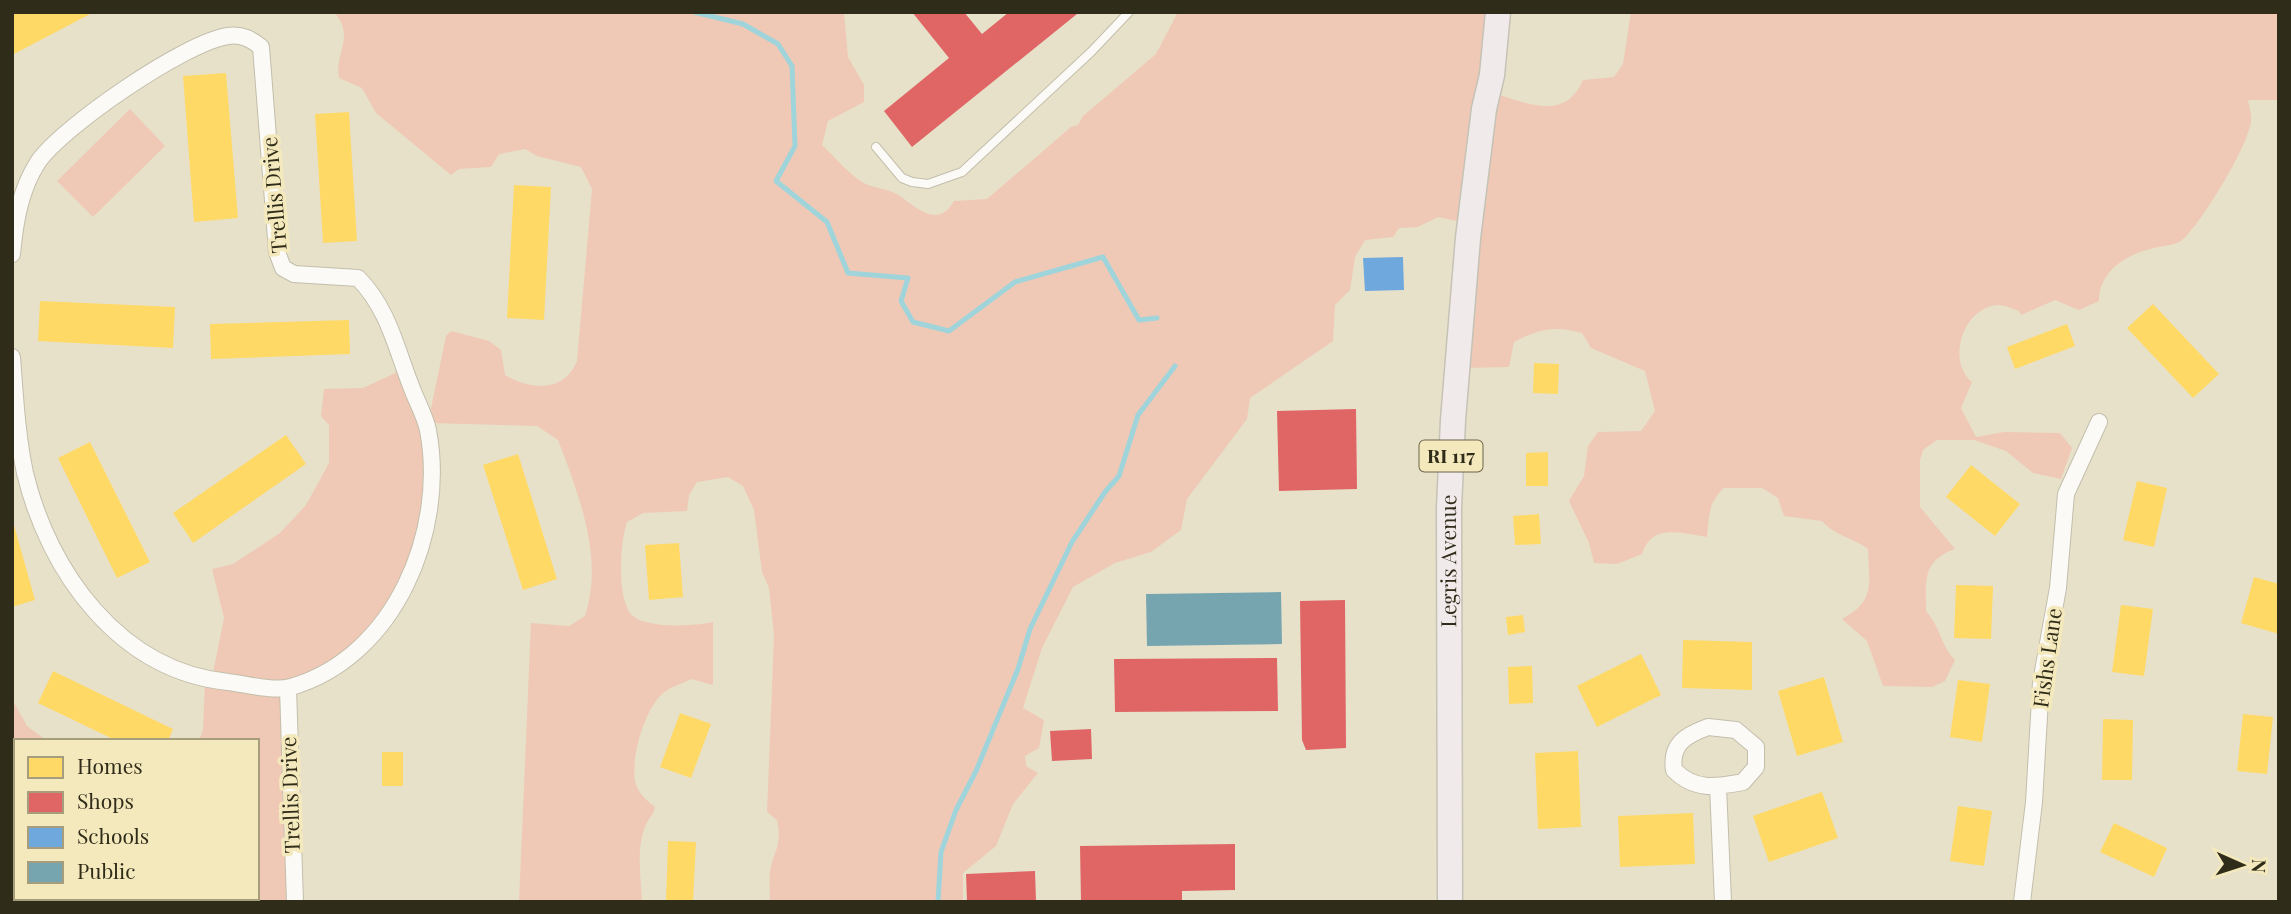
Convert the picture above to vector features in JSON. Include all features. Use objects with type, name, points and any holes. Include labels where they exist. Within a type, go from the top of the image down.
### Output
[{"type":"main road","name":"Legris Avenue","points":[[1450,902],[1449,508],[1452,420],[1468,238],[1492,75],[1498,12]]},
{"type":"street","name":"Trellis Drive","points":[[12,254],[15,229],[27,182],[50,146],[136,82],[194,47],[229,36],[248,37],[261,47],[277,252],[283,268],[294,274],[358,278],[371,292],[386,316],[428,430],[430,469],[426,533],[416,564],[389,613],[354,653],[326,672],[288,688],[209,680],[174,671],[127,643],[97,612],[70,576],[54,547],[26,475],[18,438],[12,357]]},
{"type":"street","name":"Fishs Lane","points":[[2022,902],[2035,802],[2041,682],[2058,588],[2066,494],[2099,422]]},
{"type":"street","name":"Trellis Drive","points":[[288,688],[295,902]]},
{"type":"street","points":[[1708,727],[1724,727],[1736,730],[1756,747],[1756,767],[1751,776],[1743,782],[1718,786],[1700,787],[1685,781],[1674,770],[1675,749],[1682,737],[1708,727]]},
{"type":"street","points":[[1718,786],[1724,902]]},
{"type":"lane","points":[[876,147],[902,178],[912,182],[928,184],[962,172],[1091,52],[1129,12]]},
{"type":"shaded area","points":[[334,12],[844,12],[848,57],[864,85],[864,102],[828,121],[822,145],[862,182],[892,192],[927,214],[934,215],[941,214],[954,201],[987,199],[1071,127],[1078,125],[1083,116],[1156,54],[1178,12],[1498,12],[1496,94],[1546,106],[1567,101],[1583,80],[1614,77],[1623,64],[1631,12],[2279,12],[2279,100],[2248,100],[2251,119],[2242,148],[2200,219],[2181,241],[2140,252],[2114,267],[2103,282],[2099,301],[2079,310],[2055,300],[2021,315],[2019,311],[1998,305],[1986,308],[1968,325],[1962,336],[1960,361],[1964,373],[1972,382],[1961,408],[1976,437],[2004,432],[2060,433],[2072,448],[2061,479],[2033,473],[2006,451],[1974,440],[1937,440],[1923,450],[1920,460],[1920,507],[1955,549],[1937,559],[1931,566],[1926,581],[1926,611],[1955,660],[1945,681],[1932,687],[1883,686],[1867,641],[1842,619],[1861,605],[1868,590],[1868,549],[1832,530],[1822,521],[1784,516],[1778,498],[1762,488],[1724,488],[1712,504],[1707,537],[1668,532],[1653,538],[1642,554],[1617,564],[1594,563],[1589,543],[1569,501],[1584,476],[1588,446],[1598,432],[1641,431],[1655,411],[1645,371],[1591,348],[1582,333],[1555,329],[1539,331],[1514,342],[1509,367],[1465,368],[1472,224],[1438,217],[1418,227],[1399,228],[1393,237],[1365,240],[1355,257],[1350,290],[1335,305],[1333,341],[1250,398],[1247,419],[1187,499],[1181,530],[1151,552],[1115,563],[1073,587],[1042,648],[1023,708],[1044,720],[1039,748],[1025,756],[1026,766],[1038,773],[1013,804],[996,846],[963,873],[963,902],[770,902],[770,872],[779,836],[777,820],[767,812],[774,636],[769,588],[762,572],[754,510],[743,486],[728,477],[697,482],[689,495],[687,511],[643,513],[627,522],[625,531],[621,557],[622,585],[624,598],[633,616],[660,625],[713,622],[713,685],[691,679],[672,687],[650,711],[640,735],[635,760],[635,781],[643,796],[655,807],[642,836],[642,902],[519,902],[531,623],[569,626],[585,616],[592,572],[586,527],[558,440],[537,426],[429,423],[427,540],[359,652],[294,688],[295,902],[12,902],[12,699],[27,726],[44,739],[14,739],[14,900],[259,900],[259,739],[200,739],[203,729],[205,682],[212,678],[224,618],[212,569],[233,564],[280,533],[306,505],[329,463],[329,425],[321,416],[324,389],[363,388],[404,369],[429,418],[446,336],[451,331],[489,341],[501,350],[505,375],[525,384],[546,386],[555,383],[564,379],[577,361],[592,189],[581,167],[537,156],[525,149],[499,154],[491,167],[459,169],[451,175],[376,113],[362,88],[339,78],[339,60],[344,37],[340,21]]},
{"type":"shaded area","points":[[130,109],[165,146],[93,217],[57,181]]},
{"type":"building: Homes","points":[[12,12],[94,12],[12,55]]},
{"type":"building: Homes","points":[[226,73],[238,218],[194,222],[183,76]]},
{"type":"building: Homes","points":[[349,112],[357,241],[323,243],[315,114]]},
{"type":"building: Homes","points":[[514,185],[551,187],[544,320],[507,318]]},
{"type":"building: Homes","points":[[40,301],[175,307],[173,348],[38,341]]},
{"type":"building: Homes","points":[[2153,304],[2219,374],[2193,398],[2127,328]]},
{"type":"building: Homes","points":[[349,320],[350,354],[211,359],[210,324]]},
{"type":"building: Homes","points":[[2067,324],[2075,346],[2015,369],[2007,347]]},
{"type":"building: Homes","points":[[1534,363],[1559,364],[1558,394],[1533,393]]},
{"type":"building: Homes","points":[[286,435],[306,464],[193,543],[173,513]]},
{"type":"building: Homes","points":[[90,442],[150,562],[117,578],[58,458]]},
{"type":"building: Homes","points":[[1548,452],[1548,486],[1526,486],[1526,453]]},
{"type":"building: Homes","points":[[518,454],[557,579],[523,590],[483,465]]},
{"type":"building: Homes","points":[[1971,465],[2020,504],[1995,536],[1946,497]]},
{"type":"building: Homes","points":[[2137,481],[2167,488],[2154,547],[2123,540]]},
{"type":"building: Homes","points":[[1539,514],[1541,544],[1515,545],[1513,516]]},
{"type":"building: Homes","points":[[12,518],[35,600],[12,607]]},
{"type":"building: Homes","points":[[679,543],[683,597],[649,600],[645,545]]},
{"type":"building: Homes","points":[[2254,577],[2279,584],[2279,634],[2241,623]]},
{"type":"building: Homes","points":[[1956,585],[1993,586],[1991,639],[1954,638]]},
{"type":"building: Homes","points":[[2121,605],[2153,609],[2144,676],[2112,672]]},
{"type":"building: Homes","points":[[1523,615],[1525,632],[1508,635],[1506,617]]},
{"type":"building: Homes","points":[[1683,640],[1752,642],[1752,690],[1682,688]]},
{"type":"building: Homes","points":[[1641,654],[1661,695],[1597,727],[1577,686]]},
{"type":"building: Homes","points":[[1532,666],[1533,703],[1509,704],[1508,667]]},
{"type":"building: Homes","points":[[53,671],[173,729],[169,739],[113,739],[38,703]]},
{"type":"building: Homes","points":[[1824,677],[1843,742],[1797,756],[1778,691]]},
{"type":"building: Homes","points":[[1958,680],[1990,684],[1982,742],[1950,737]]},
{"type":"building: Homes","points":[[680,713],[711,724],[691,778],[660,767]]},
{"type":"building: Homes","points":[[2243,714],[2273,717],[2267,774],[2237,771]]},
{"type":"building: Homes","points":[[2103,719],[2133,720],[2132,780],[2102,780]]},
{"type":"building: Homes","points":[[1578,751],[1581,827],[1538,829],[1535,753]]},
{"type":"building: Homes","points":[[382,752],[403,752],[403,786],[382,786]]},
{"type":"building: Homes","points":[[1822,792],[1838,838],[1769,862],[1753,816]]},
{"type":"building: Homes","points":[[1958,806],[1992,811],[1984,866],[1950,861]]},
{"type":"building: Homes","points":[[1693,813],[1695,864],[1620,867],[1618,816]]},
{"type":"building: Homes","points":[[2114,823],[2167,848],[2154,877],[2100,852]]},
{"type":"building: Homes","points":[[668,841],[696,842],[693,902],[666,902]]},
{"type":"building: Shops","points":[[912,12],[964,12],[982,34],[1009,12],[1077,14],[912,147],[884,111],[949,58]]},
{"type":"building: Shops","points":[[1356,409],[1357,489],[1279,491],[1277,411]]},
{"type":"building: Shops","points":[[1345,600],[1346,748],[1306,750],[1302,740],[1300,601]]},
{"type":"building: Shops","points":[[1277,658],[1278,711],[1115,712],[1114,659]]},
{"type":"building: Shops","points":[[1091,729],[1092,759],[1052,761],[1050,731]]},
{"type":"building: Shops","points":[[1235,844],[1235,890],[1182,891],[1182,902],[1081,902],[1080,846]]},
{"type":"building: Shops","points":[[1035,871],[1036,901],[967,902],[966,874]]},
{"type":"building: Schools","points":[[1403,257],[1404,290],[1365,291],[1363,258]]},
{"type":"building: Public","points":[[1281,592],[1282,644],[1147,646],[1146,594]]},
{"type":"waterway","points":[[694,12],[743,24],[778,44],[792,66],[795,146],[776,181],[827,222],[848,273],[908,278],[901,301],[913,322],[949,331],[1015,282],[1103,257],[1139,320],[1157,318]]},
{"type":"waterway","points":[[938,902],[941,852],[956,810],[976,771],[1018,669],[1030,629],[1072,542],[1105,492],[1119,476],[1138,415],[1175,366]]}]
